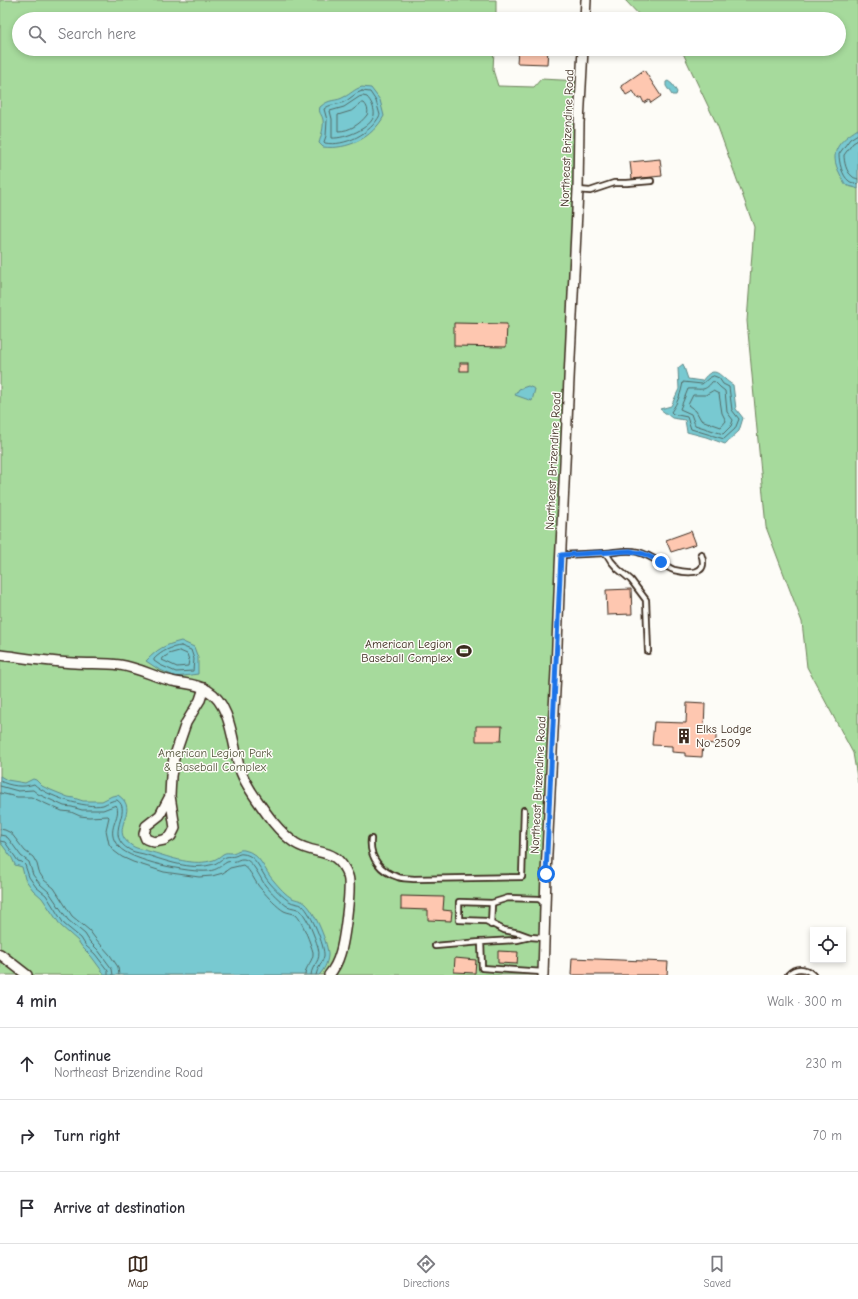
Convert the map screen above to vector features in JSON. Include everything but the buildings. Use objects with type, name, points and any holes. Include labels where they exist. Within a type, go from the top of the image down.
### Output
[{"type":"street","points":[[585,12],[586,0]]},
{"type":"street","name":"Northeast Brizendine Road","points":[[543,974],[546,874],[578,190],[579,123],[583,56]]},
{"type":"street","points":[[0,656],[73,663],[119,665],[138,668],[172,681],[196,685],[204,688],[218,699],[226,715],[242,774],[250,790],[276,826],[283,834],[296,844],[337,858],[344,866],[349,878],[344,933],[340,954],[334,970],[329,975]]},
{"type":"street","points":[[170,796],[160,815],[146,826],[144,834],[146,840],[154,842],[164,840],[171,836],[175,828],[170,796],[174,758],[186,723],[200,700],[204,688]]},
{"type":"street","points":[[0,954],[27,975]]},
{"type":"lane","points":[[578,190],[590,191],[614,183],[651,181]]},
{"type":"lane","points":[[561,555],[630,551],[644,554],[674,570],[692,572],[702,568],[703,563],[701,554]]},
{"type":"lane","points":[[606,552],[611,561],[631,580],[646,600],[648,651]]},
{"type":"lane","points":[[371,840],[370,848],[374,859],[381,868],[399,878],[522,877],[524,810]]},
{"type":"lane","points":[[544,938],[530,937],[504,930],[486,921],[460,920],[460,902],[492,903],[508,898],[539,899],[545,904]]},
{"type":"lane","points":[[492,903],[492,925]]},
{"type":"lane","points":[[435,946],[517,940],[530,937]]},
{"type":"lane","points":[[481,942],[482,968],[543,974]]},
{"type":"lane","points":[[788,975],[794,970],[800,969],[813,975]]},
{"type":"green space","name":"American Legion Park & Baseball Complex","points":[[0,0],[496,0],[496,12],[12,12],[12,56],[494,56],[493,70],[498,86],[534,87],[541,79],[581,81],[543,975],[0,975]]},
{"type":"green space","points":[[625,0],[858,0],[858,783],[853,753],[807,667],[802,622],[766,527],[747,321],[754,227],[718,127],[684,56],[846,56],[846,12],[636,12]]},
{"type":"water","points":[[668,81],[677,92],[676,95],[672,95],[666,86],[666,82]]},
{"type":"water","points":[[362,87],[371,88],[380,100],[384,116],[379,124],[373,131],[358,141],[341,147],[323,147],[319,143],[323,123],[323,118],[319,111],[320,107],[327,102],[346,96]]},
{"type":"water","points":[[858,129],[858,189],[846,185],[837,166],[835,153],[845,138]]},
{"type":"water","points":[[683,364],[688,379],[702,381],[707,375],[715,372],[733,385],[736,409],[743,418],[739,431],[725,444],[687,432],[685,420],[672,418],[660,409],[671,406],[679,389],[678,368]]},
{"type":"water","points":[[528,386],[535,389],[532,401],[515,395],[519,389]]},
{"type":"water","points":[[181,641],[194,647],[198,658],[198,674],[176,677],[158,669],[146,661],[162,648]]},
{"type":"water","points":[[0,776],[7,780],[25,783],[33,779],[46,788],[83,801],[102,801],[118,795],[127,807],[122,833],[131,845],[137,848],[179,860],[195,862],[212,861],[224,853],[232,853],[241,850],[250,852],[258,858],[271,877],[287,895],[301,901],[310,908],[324,937],[328,951],[328,959],[324,969],[319,975],[105,975],[78,941],[61,926],[42,898],[33,890],[25,879],[22,867],[15,865],[12,858],[0,842]]},
{"type":"place","name":"American Legion Baseball Complex","points":[[464,651]]},
{"type":"place","name":"Elks Lodge No 2509","points":[[684,736]]},
{"type":"route","points":[[546,874],[561,555],[630,551],[644,554],[661,562]]}]
